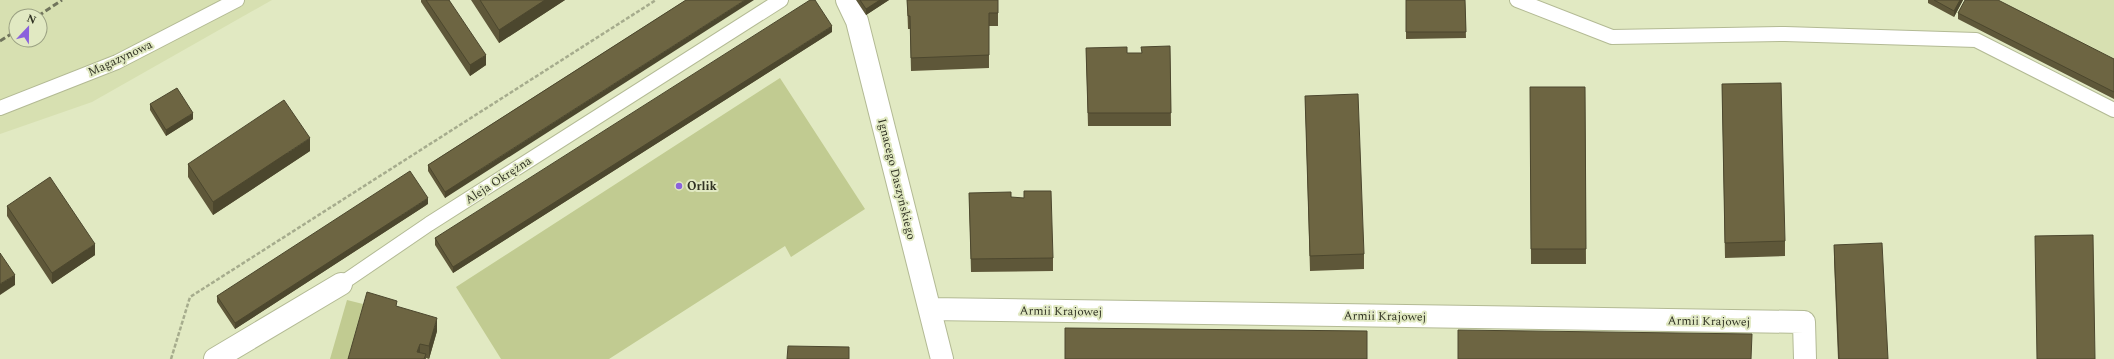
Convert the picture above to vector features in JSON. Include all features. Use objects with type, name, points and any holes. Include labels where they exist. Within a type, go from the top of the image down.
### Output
[{"type":"street","name":"Ignacego Daszyńskiego","points":[[847,0],[857,21],[942,359]]},
{"type":"street","name":"Aleja Okrężna","points":[[215,359],[341,284]]},
{"type":"street","name":"Armii Krajowej","points":[[930,309],[1804,322],[1805,359]]},
{"type":"lane","name":"Magazynowa","points":[[0,108],[117,62],[237,0]]},
{"type":"lane","name":"Aleja Okrężna","points":[[341,284],[429,224],[781,0]]},
{"type":"lane","points":[[1517,0],[1612,37],[1785,34],[1976,40],[2114,110]]},
{"type":"path","points":[[171,359],[190,297],[656,0]]},
{"type":"shaded area","points":[[0,0],[272,0],[92,102],[0,134]]},
{"type":"shaded area","points":[[1995,0],[2114,0],[2114,61]]},
{"type":"shaded area","name":"Orlik","points":[[780,78],[865,209],[791,257],[785,246],[609,359],[501,359],[456,287]]},
{"type":"shaded area","points":[[347,300],[367,305],[352,359],[330,359]]},
{"type":"building","points":[[426,0],[449,0],[486,55],[470,65]]},
{"type":"building","points":[[480,0],[545,0],[499,30]]},
{"type":"building","points":[[686,0],[745,0],[445,192],[428,165]]},
{"type":"building","points":[[810,0],[815,0],[832,26],[453,267],[435,238]]},
{"type":"building","points":[[860,0],[880,0],[866,9]]},
{"type":"building","points":[[907,0],[998,0],[998,13],[989,13],[989,55],[911,58],[910,16],[908,16]]},
{"type":"building","points":[[1406,0],[1465,0],[1466,32],[1406,32]]},
{"type":"building","points":[[1934,0],[1960,0],[1954,11]]},
{"type":"building","points":[[1965,0],[1998,0],[2114,59],[2114,92],[1958,13]]},
{"type":"building","points":[[1170,46],[1171,113],[1088,113],[1086,48],[1127,47],[1127,53],[1142,53],[1141,47]]},
{"type":"building","points":[[1781,83],[1785,241],[1725,243],[1722,84]]},
{"type":"building","points":[[1530,87],[1585,87],[1586,249],[1531,249]]},
{"type":"building","points":[[177,88],[193,113],[166,130],[150,104]]},
{"type":"building","points":[[1358,94],[1364,254],[1310,256],[1305,96]]},
{"type":"building","points":[[284,100],[310,138],[213,202],[188,164]]},
{"type":"building","points":[[410,171],[428,198],[235,323],[217,296]]},
{"type":"building","points":[[50,177],[95,244],[52,273],[7,206]]},
{"type":"building","points":[[1024,191],[1051,191],[1053,258],[971,259],[969,193],[1011,192],[1011,197],[1024,198]]},
{"type":"building","points":[[2093,235],[2095,359],[2037,359],[2035,236]]},
{"type":"building","points":[[1882,243],[1888,359],[1839,359],[1834,245]]},
{"type":"building","points":[[0,253],[15,275],[0,284]]},
{"type":"building","points":[[367,292],[397,301],[396,306],[437,318],[429,346],[420,344],[417,352],[426,354],[424,359],[348,359]]},
{"type":"building","points":[[1065,328],[1367,331],[1367,359],[1065,359]]},
{"type":"building","points":[[1458,330],[1752,334],[1751,359],[1458,359]]},
{"type":"building","points":[[788,346],[849,347],[849,359],[787,359]]},
{"type":"railway","points":[[48,9],[62,0]]},
{"type":"railway","points":[[0,41],[8,36]]},
{"type":"place","name":"Orlik","points":[[679,186]]}]
